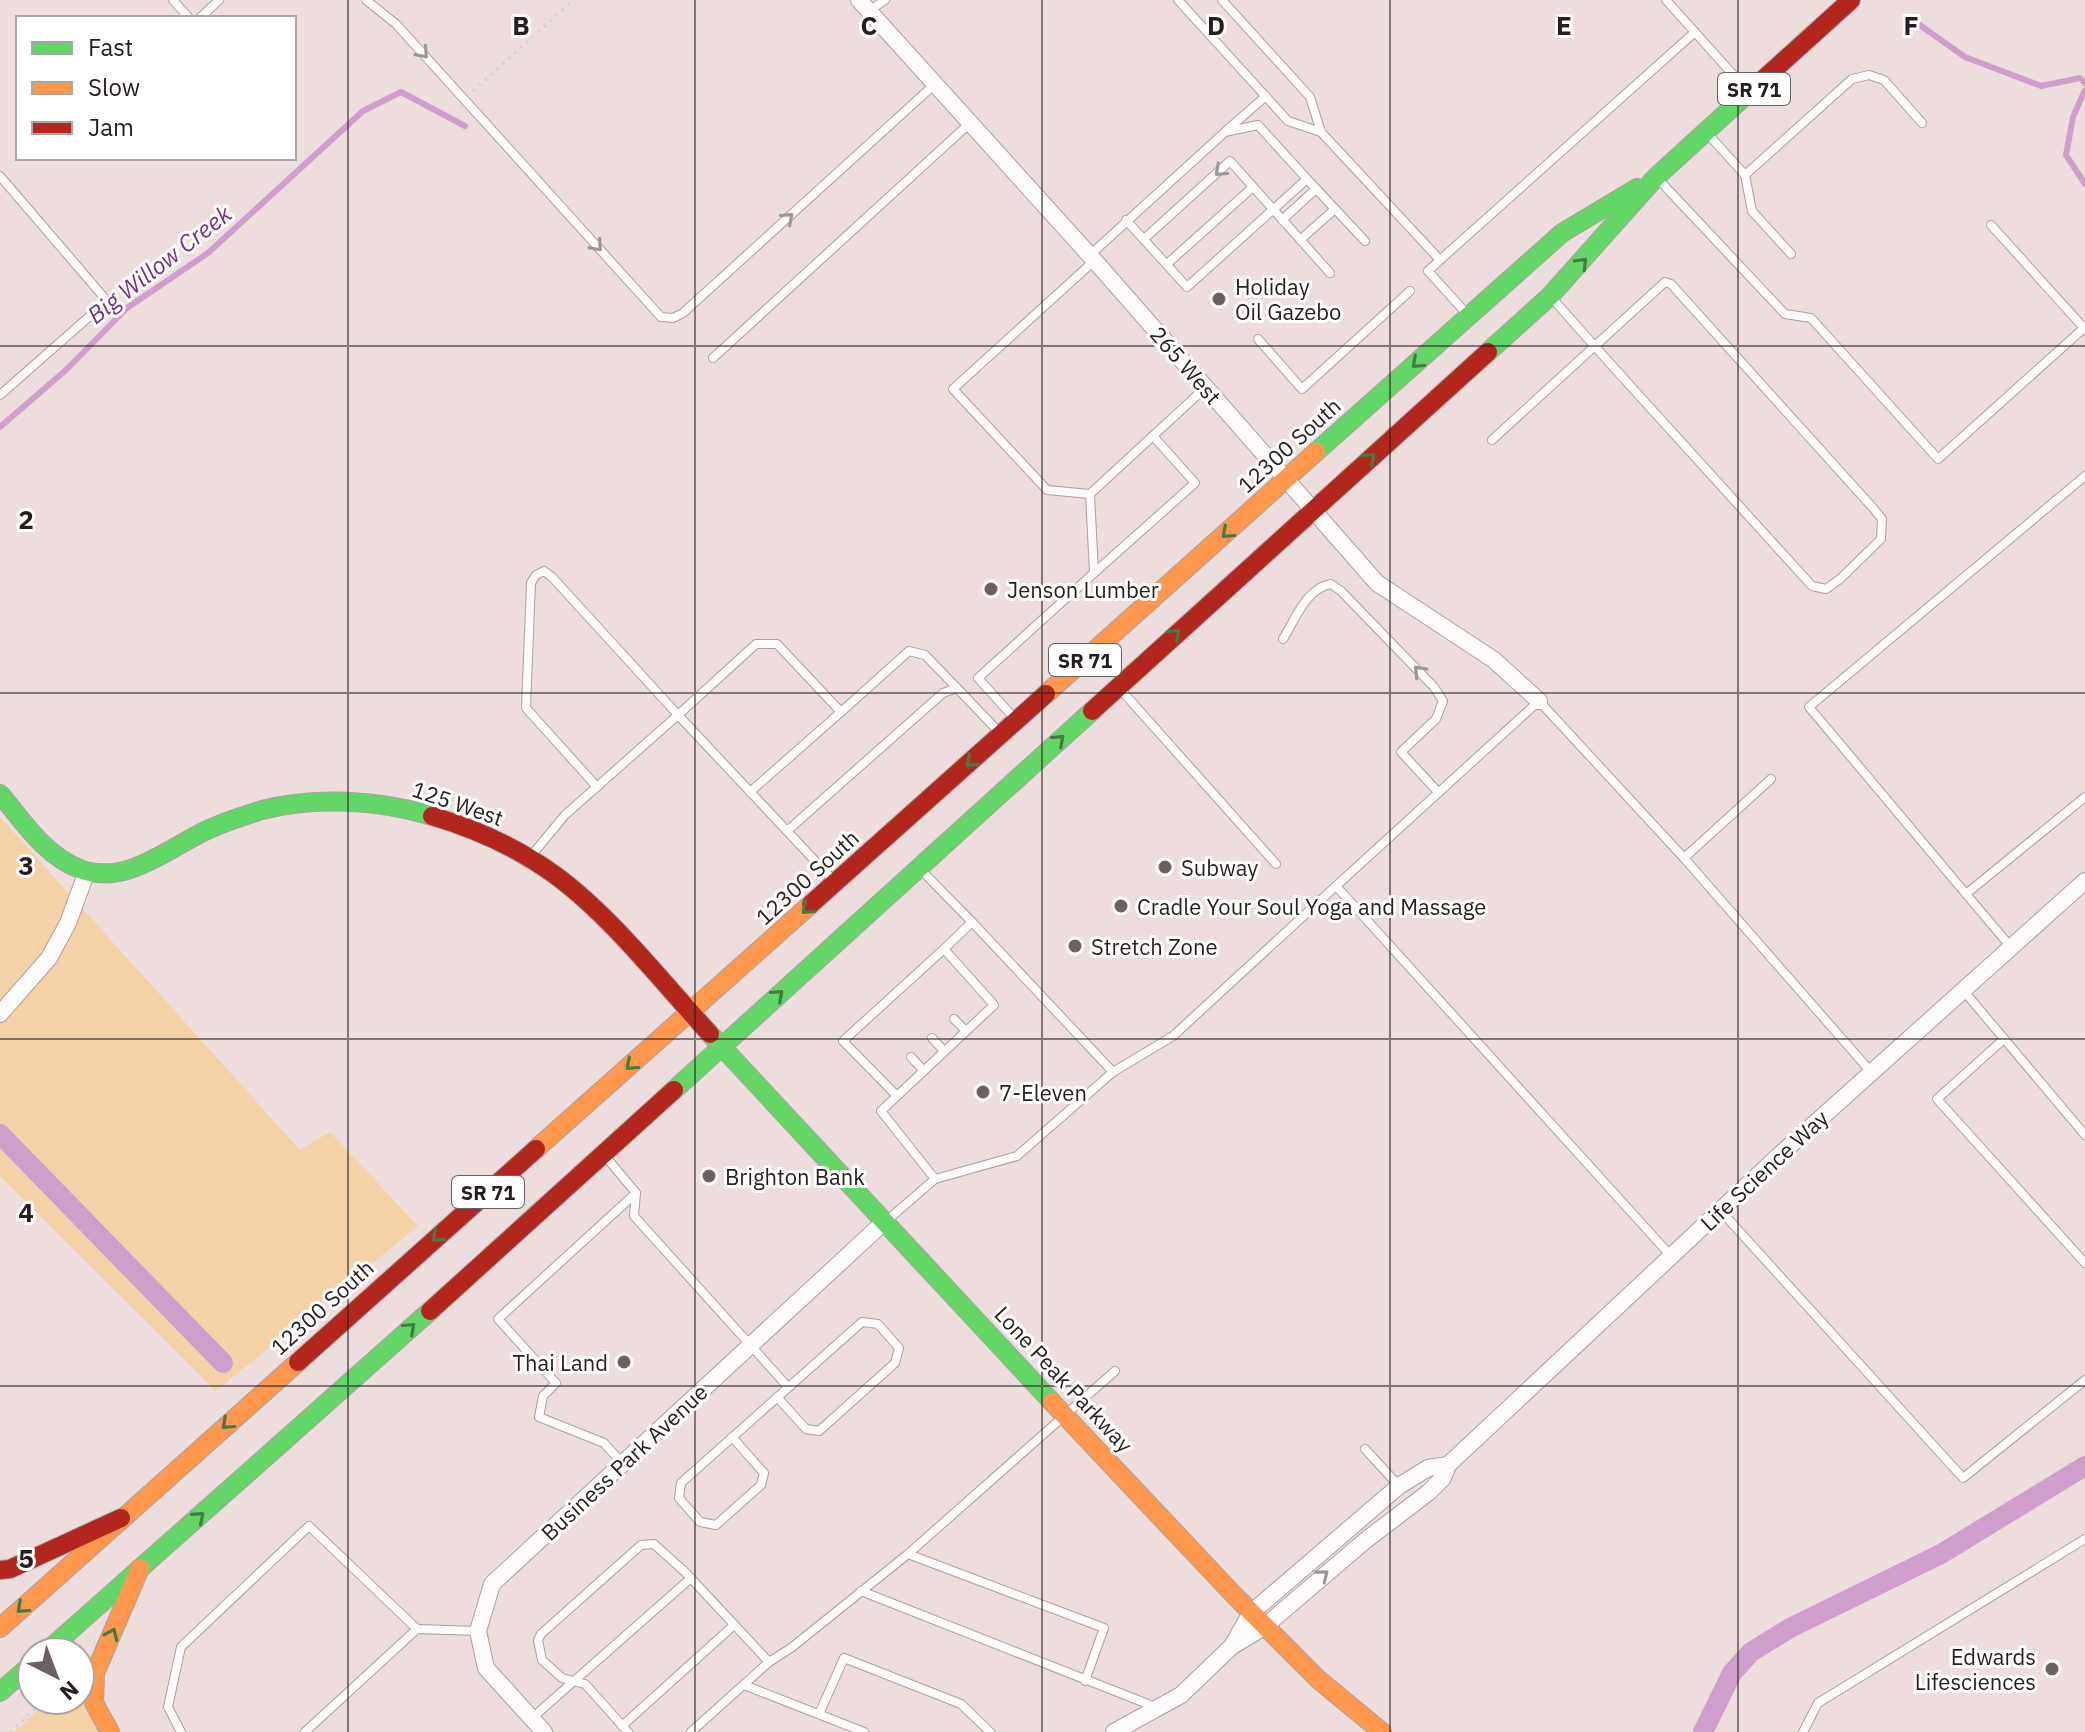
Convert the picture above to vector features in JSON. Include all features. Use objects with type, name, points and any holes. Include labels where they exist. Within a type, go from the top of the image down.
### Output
[{"type":"main road","name":"12300 South","points":[[64,1636],[353,1381],[1550,296],[1656,177],[1851,0]]},
{"type":"main road","name":"12300 South","points":[[0,1628],[1562,233],[1656,177]]},
{"type":"main road","points":[[0,794],[59,858],[87,871]]},
{"type":"main road","name":"125 West","points":[[87,871],[110,874],[141,866],[187,838],[222,823],[275,808],[327,802],[381,804],[436,816],[485,835],[561,878],[583,896],[721,1048]]},
{"type":"main road","name":"Lone Peak Parkway","points":[[721,1048],[1264,1627],[1319,1680],[1382,1732]]},
{"type":"main road","points":[[0,1570],[10,1569],[121,1518]]},
{"type":"main road","points":[[110,1732],[94,1703],[95,1673],[140,1568]]},
{"type":"main road","points":[[0,1692],[16,1678]]},
{"type":"street","name":"265 West","points":[[864,6],[1092,257],[1377,583],[1494,660],[1539,701]]},
{"type":"street","points":[[0,1014],[49,958],[68,923],[87,871]]},
{"type":"street","name":"Life Science Way","points":[[1231,1647],[1264,1627],[1366,1540],[1429,1492],[1443,1478],[1448,1465],[1720,1210],[2085,881]]},
{"type":"street","name":"Business Park Avenue","points":[[478,1631],[492,1584],[883,1223]]},
{"type":"street","name":"Life Science Way","points":[[1231,1647],[1251,1613],[1399,1486],[1428,1468],[1448,1465]]},
{"type":"street","points":[[478,1631],[486,1668],[544,1732]]},
{"type":"street","points":[[1114,1732],[1181,1695],[1231,1647]]},
{"type":"lane","points":[[173,0],[187,16]]},
{"type":"lane","points":[[202,16],[219,0]]},
{"type":"lane","points":[[366,0],[396,24],[661,317],[673,318],[683,313],[935,84]]},
{"type":"lane","points":[[864,6],[885,0]]},
{"type":"lane","points":[[1178,0],[1288,121],[1321,132]]},
{"type":"lane","points":[[1222,0],[1310,97],[1321,132],[1440,260]]},
{"type":"lane","points":[[1666,0],[1749,93]]},
{"type":"lane","points":[[1469,316],[1428,271],[1695,32]]},
{"type":"lane","points":[[1745,175],[1852,79],[1869,75],[1884,80],[1922,123]]},
{"type":"lane","points":[[1206,387],[1090,494],[1047,490],[953,389],[1092,257],[1126,220],[1266,96]]},
{"type":"lane","points":[[713,358],[970,122]]},
{"type":"lane","points":[[1225,132],[1258,125],[1365,241]]},
{"type":"lane","points":[[1706,132],[1745,175],[1752,211],[1791,254]]},
{"type":"lane","points":[[1144,239],[1230,161],[1330,273]]},
{"type":"lane","points":[[0,176],[107,301],[0,395]]},
{"type":"lane","points":[[1656,177],[1785,314],[1811,318],[1938,459],[2084,328],[1991,225]]},
{"type":"lane","points":[[1126,220],[1187,287],[1307,179]]},
{"type":"lane","points":[[1167,264],[1253,187]]},
{"type":"lane","points":[[1282,220],[1316,189]]},
{"type":"lane","points":[[1300,240],[1335,209]]},
{"type":"lane","points":[[1492,440],[1595,346],[1665,282],[1671,284],[1873,508],[1882,519],[1881,539],[1826,589],[1812,586],[1595,346],[1550,296]]},
{"type":"lane","points":[[1258,339],[1302,389],[1410,291]]},
{"type":"lane","points":[[1017,721],[978,678],[1195,483],[1153,436]]},
{"type":"lane","points":[[2010,946],[1809,707],[2085,476]]},
{"type":"lane","points":[[1090,494],[1094,573]]},
{"type":"lane","points":[[597,787],[526,708],[531,583],[536,575],[544,571],[836,884]]},
{"type":"lane","points":[[1283,639],[1312,593],[1320,586],[1331,584],[1341,591],[1434,687],[1443,701],[1436,719],[1401,752],[1438,792]]},
{"type":"lane","points":[[529,859],[565,815],[756,644],[777,644],[841,712]]},
{"type":"lane","points":[[750,792],[909,651],[925,655],[1001,735]]},
{"type":"lane","points":[[1118,687],[1276,864]]},
{"type":"lane","points":[[787,831],[943,693],[957,688]]},
{"type":"lane","points":[[883,1223],[935,1179],[1017,1156],[1113,1072],[1173,1036],[1539,701],[1684,858],[1871,1072]]},
{"type":"lane","points":[[1684,858],[1771,779]]},
{"type":"lane","points":[[1966,894],[2085,797]]},
{"type":"lane","points":[[918,868],[1113,1072]]},
{"type":"lane","points":[[1336,886],[1671,1256]]},
{"type":"lane","points":[[897,1096],[843,1041],[972,922]]},
{"type":"lane","points":[[935,1179],[881,1111],[994,1005],[944,949]]},
{"type":"lane","points":[[914,976],[922,984]]},
{"type":"lane","points":[[1962,989],[2085,1135]]},
{"type":"lane","points":[[893,995],[901,1004]]},
{"type":"lane","points":[[872,1015],[880,1023]]},
{"type":"lane","points":[[954,1019],[966,1031]]},
{"type":"lane","points":[[932,1038],[944,1051]]},
{"type":"lane","points":[[2004,1039],[1937,1099],[2085,1263]]},
{"type":"lane","points":[[911,1057],[924,1071]]},
{"type":"lane","points":[[603,1153],[636,1193],[634,1216],[788,1387]]},
{"type":"lane","points":[[622,1464],[604,1443],[539,1417],[543,1396],[556,1383],[498,1319],[636,1193]]},
{"type":"lane","points":[[1720,1210],[1963,1478],[2085,1380]]},
{"type":"lane","points":[[732,1437],[764,1473],[761,1485],[716,1525],[700,1522],[679,1498],[681,1483],[732,1437],[788,1387],[862,1322],[878,1324],[899,1348],[895,1363],[819,1431],[806,1429],[777,1397]]},
{"type":"lane","points":[[691,1732],[769,1662],[908,1554],[1115,1371]]},
{"type":"lane","points":[[1365,1449],[1399,1486]]},
{"type":"lane","points":[[181,1732],[168,1707],[181,1647],[309,1526],[417,1629],[478,1631]]},
{"type":"lane","points":[[1803,1732],[1818,1703],[2085,1539]]},
{"type":"lane","points":[[734,1625],[625,1729],[585,1684],[562,1678],[542,1660],[537,1647],[541,1634],[626,1557],[641,1545],[654,1544],[691,1578],[769,1662]]},
{"type":"lane","points":[[908,1554],[1104,1628],[1085,1681]]},
{"type":"lane","points":[[532,1719],[691,1578]]},
{"type":"lane","points":[[861,1591],[1159,1708]]},
{"type":"lane","points":[[305,1732],[417,1629]]},
{"type":"lane","points":[[819,1714],[844,1658],[961,1704],[990,1732]]},
{"type":"lane","points":[[744,1685],[864,1732]]},
{"type":"path","points":[[472,92],[574,0]]},
{"type":"path","points":[[10,1732],[27,1716]]},
{"type":"shaded area","points":[[0,817],[300,1150],[330,1132],[418,1226],[216,1391],[0,1176]]},
{"type":"shaded area","points":[[32,1716],[96,1716],[100,1732],[14,1732]]},
{"type":"waterway","name":"Big Willow Creek","points":[[1914,21],[1965,57],[2041,86],[2080,78],[2085,83]]},
{"type":"waterway","name":"Big Willow Creek","points":[[2085,90],[2073,117],[2066,155],[2085,184]]},
{"type":"waterway","name":"Big Willow Creek","points":[[0,427],[66,370],[127,308],[208,253],[363,111],[401,92],[465,126]]},
{"type":"waterway","points":[[0,1134],[223,1363]]},
{"type":"waterway","points":[[1703,1732],[1732,1673],[1751,1652],[1790,1628],[1941,1554],[2085,1466]]},
{"type":"traffic: fast","points":[[1488,352],[1550,296],[1656,177],[1746,95]]},
{"type":"traffic: fast","points":[[1316,452],[1562,233],[1637,188]]},
{"type":"traffic: fast","points":[[674,1090],[1092,711]]},
{"type":"traffic: fast","points":[[0,794],[56,856],[80,869],[97,873],[113,873],[145,864],[219,825],[283,806],[326,802],[370,803],[432,816]]},
{"type":"traffic: fast","points":[[710,1034],[1052,1402]]},
{"type":"traffic: fast","points":[[64,1636],[430,1311]]},
{"type":"traffic: fast","points":[[0,1692],[16,1678]]},
{"type":"traffic: slow","points":[[1046,694],[1316,452]]},
{"type":"traffic: slow","points":[[536,1149],[811,904]]},
{"type":"traffic: slow","points":[[0,1628],[298,1362]]},
{"type":"traffic: slow","points":[[1052,1402],[1233,1594],[1319,1680],[1382,1732]]},
{"type":"traffic: slow","points":[[110,1732],[94,1703],[95,1673],[140,1568]]},
{"type":"traffic: jam","points":[[1746,95],[1851,0]]},
{"type":"traffic: jam","points":[[1092,711],[1488,352]]},
{"type":"traffic: jam","points":[[811,904],[1046,694]]},
{"type":"traffic: jam","points":[[432,816],[496,840],[526,856],[576,891],[636,950],[710,1034]]},
{"type":"traffic: jam","points":[[430,1311],[674,1090]]},
{"type":"traffic: jam","points":[[298,1362],[536,1149]]},
{"type":"traffic: jam","points":[[0,1570],[10,1569],[121,1518]]},
{"type":"place","name":"Holiday Oil Gazebo","points":[[1219,299]]},
{"type":"place","name":"Jenson Lumber","points":[[991,589]]},
{"type":"place","name":"Subway","points":[[1165,867]]},
{"type":"place","name":"Cradle Your Soul Yoga and Massage","points":[[1121,906]]},
{"type":"place","name":"Stretch Zone","points":[[1075,946]]},
{"type":"place","name":"7-Eleven","points":[[983,1092]]},
{"type":"place","name":"Brighton Bank","points":[[709,1176]]},
{"type":"place","name":"Thai Land","points":[[624,1362]]},
{"type":"place","name":"Edwards Lifesciences","points":[[2052,1669]]}]
